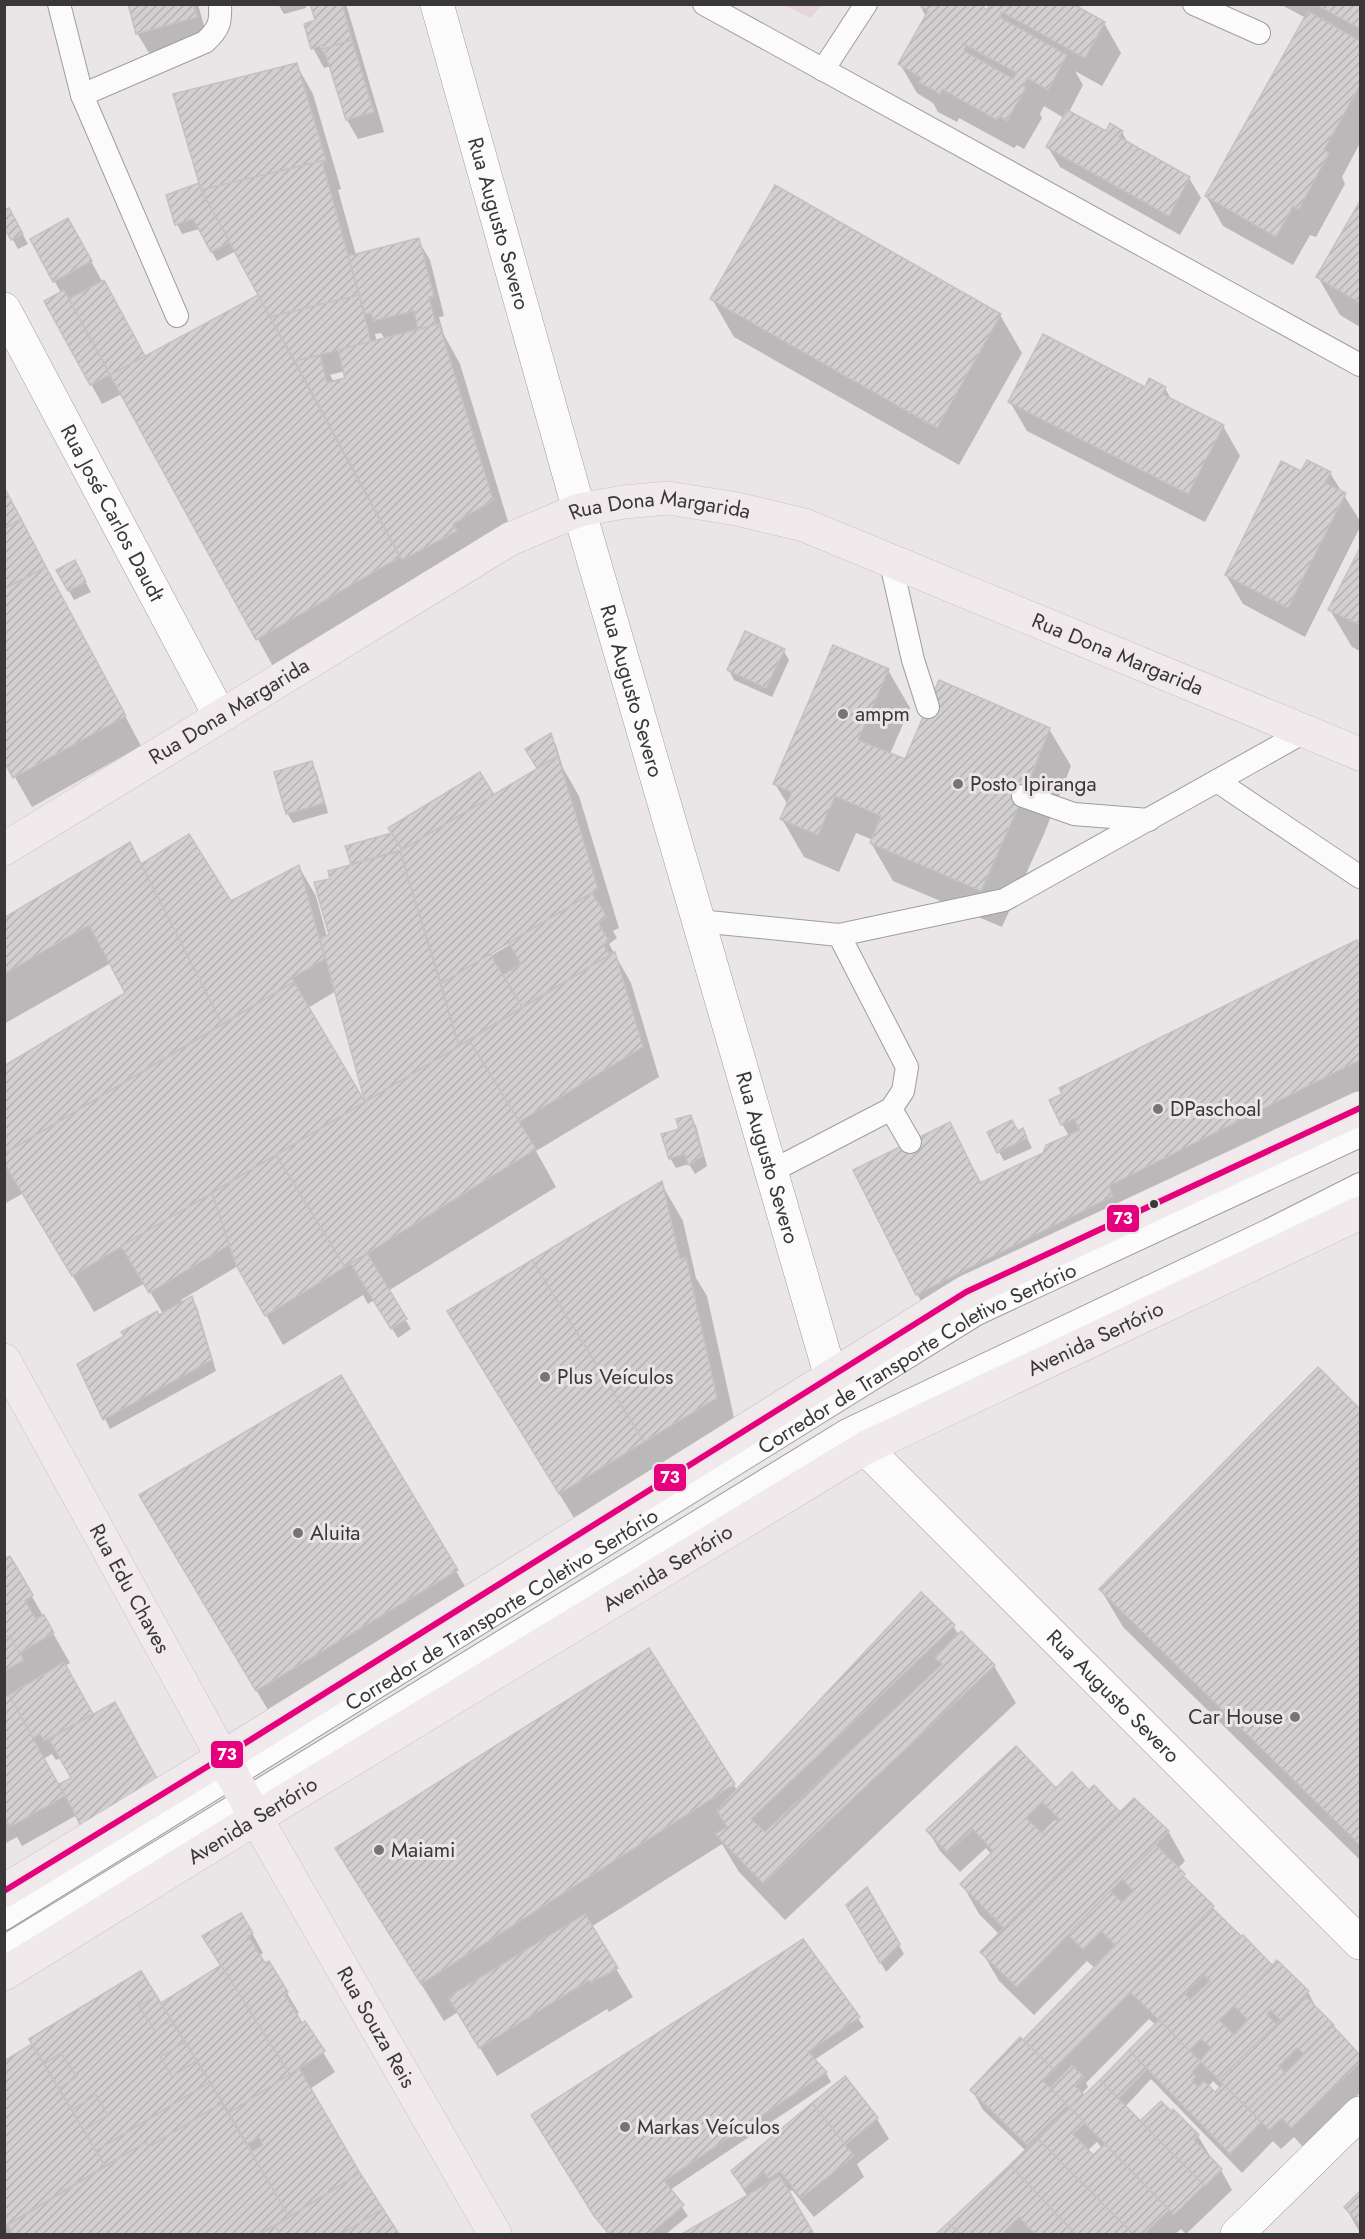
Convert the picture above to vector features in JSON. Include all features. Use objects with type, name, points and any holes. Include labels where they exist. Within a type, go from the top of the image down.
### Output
[{"type":"main road","name":"Rua Dona Margarida","points":[[4,849],[510,540],[579,510],[624,502],[668,498],[737,509],[804,525],[1360,754]]},
{"type":"main road","name":"Avenida Sertório","points":[[4,1974],[240,1788],[835,1388],[966,1292],[983,1273],[1360,1108]]},
{"type":"main road","name":"Avenida Sertório","points":[[4,1891],[240,1788],[856,1439],[1360,1213]]},
{"type":"main road","name":"Rua Edu Chaves","points":[[4,1360],[240,1788]]},
{"type":"main road","name":"Rua Souza Reis","points":[[240,1788],[495,2235]]},
{"type":"street","name":"Rua Augusto Severo","points":[[437,4],[579,510],[835,1388]]},
{"type":"street","name":"Rua José Carlos Daudt","points":[[4,309],[220,716]]},
{"type":"street","name":"Rua Augusto Severo","points":[[856,1439],[1360,1943]]},
{"type":"street","points":[[1237,2235],[1360,2113]]},
{"type":"lane","points":[[59,4],[82,95],[177,316]]},
{"type":"lane","points":[[82,95],[205,42],[216,32],[220,18],[220,4]]},
{"type":"lane","points":[[704,4],[1360,365]]},
{"type":"lane","points":[[823,70],[866,4]]},
{"type":"lane","points":[[1194,4],[1259,33]]},
{"type":"lane","points":[[890,559],[913,660],[928,707]]},
{"type":"lane","points":[[699,921],[839,935],[1004,900],[1306,731]]},
{"type":"lane","points":[[1217,781],[1360,877]]},
{"type":"lane","points":[[1023,796],[1074,813],[1149,820]]},
{"type":"lane","points":[[772,1171],[891,1109],[903,1091],[907,1067],[839,935]]},
{"type":"lane","points":[[891,1109],[910,1142]]},
{"type":"lane","name":"Corredor de Transporte Coletivo Sertório","points":[[835,1388],[976,1314],[1360,1136]]},
{"type":"lane","name":"Corredor de Transporte Coletivo Sertório","points":[[856,1439],[1360,1184]]},
{"type":"lane","points":[[4,1919],[240,1788]]},
{"type":"lane","points":[[4,1947],[240,1788]]},
{"type":"shaded area","points":[[784,5],[822,5],[810,18]]},
{"type":"building","points":[[128,4],[193,4],[197,17],[136,34]]},
{"type":"building","points":[[310,4],[342,4],[352,40],[323,49],[322,45],[311,49],[304,24],[315,20]]},
{"type":"building","points":[[918,4],[980,4],[987,10],[989,6],[986,4],[1073,4],[1105,22],[1085,58],[1002,12],[999,17],[1067,55],[1048,90],[1027,78],[1023,86],[1026,87],[1007,121],[1000,116],[997,120],[942,89],[940,94],[919,82],[922,78],[898,64],[928,11]],"holes":[[[966,45],[1017,73],[1013,79],[964,51]]]},
{"type":"building","points":[[1315,4],[1360,4],[1360,29]]},
{"type":"building","points":[[1308,11],[1360,41],[1360,85],[1324,150],[1329,153],[1299,209],[1293,206],[1276,237],[1205,196]]},
{"type":"building","points":[[352,40],[374,112],[346,120],[324,49]]},
{"type":"building","points":[[297,63],[326,160],[201,190],[173,94]]},
{"type":"building","points":[[1067,110],[1106,131],[1110,123],[1123,131],[1119,137],[1190,177],[1169,216],[1046,147]]},
{"type":"building","points":[[322,161],[359,295],[270,317],[201,190]]},
{"type":"building","points":[[199,183],[230,242],[211,252],[193,219],[175,225],[166,195]]},
{"type":"building","points":[[775,185],[1001,314],[937,428],[710,299]]},
{"type":"building","points":[[1360,201],[1360,303],[1316,277]]},
{"type":"building","points":[[9,208],[23,234],[11,240],[4,227],[4,210]]},
{"type":"building","points":[[68,218],[92,261],[53,282],[30,239]]},
{"type":"building","points":[[419,238],[434,296],[429,297],[436,325],[418,330],[414,311],[373,321],[371,313],[365,314],[348,256]]},
{"type":"building","points":[[104,280],[145,356],[110,375],[69,299]]},
{"type":"building","points":[[64,290],[110,375],[90,385],[44,301]]},
{"type":"building","points":[[258,295],[400,557],[256,640],[110,375]]},
{"type":"building","points":[[359,295],[371,342],[295,361],[270,317]]},
{"type":"building","points":[[439,324],[493,500],[453,524],[457,531],[402,560],[366,493],[435,454],[412,383],[360,396],[362,402],[322,412],[295,361],[320,355],[327,383],[345,378],[338,350]],"holes":[[[454,456],[457,465],[448,468],[445,459]],[[426,494],[431,503],[425,507],[419,498]]]},
{"type":"building","points":[[439,324],[493,500],[453,524],[457,531],[402,560],[295,361],[320,355],[327,383],[345,378],[338,350]]},
{"type":"building","points":[[1043,334],[1145,387],[1149,378],[1166,387],[1162,394],[1224,425],[1188,494],[1008,402]]},
{"type":"building","points":[[1307,460],[1331,472],[1325,483],[1346,493],[1288,608],[1225,575],[1281,461],[1301,471]]},
{"type":"building","points":[[4,487],[21,519],[4,529]]},
{"type":"building","points":[[21,519],[46,567],[4,589],[4,529]]},
{"type":"building","points":[[1360,548],[1360,625],[1328,610]]},
{"type":"building","points":[[75,560],[86,582],[68,591],[56,570]]},
{"type":"building","points":[[46,567],[126,716],[13,778],[4,761],[4,589]]},
{"type":"building","points":[[745,631],[785,649],[766,688],[727,670]]},
{"type":"building","points":[[833,645],[889,669],[858,740],[905,759],[939,680],[1050,728],[981,891],[870,843],[881,816],[835,796],[818,835],[780,819],[792,792],[773,784]]},
{"type":"building","points":[[551,733],[558,756],[537,768],[525,749]]},
{"type":"building","points":[[558,756],[598,889],[441,984],[400,851]]},
{"type":"building","points":[[312,761],[324,803],[286,814],[274,772]]},
{"type":"building","points":[[480,772],[494,795],[402,850],[388,828]]},
{"type":"building","points":[[392,833],[402,850],[351,864],[345,846]]},
{"type":"building","points":[[189,834],[231,901],[299,865],[325,959],[292,978],[294,982],[222,1024],[141,864]]},
{"type":"building","points":[[130,842],[222,1024],[4,1154],[4,1066],[125,993],[89,925],[4,974],[4,918]]},
{"type":"building","points":[[400,851],[459,1046],[365,1102],[320,938],[329,935],[314,882],[330,879],[328,871]]},
{"type":"building","points":[[592,893],[607,917],[598,923],[609,941],[603,944],[610,955],[522,1007],[503,975],[521,964],[509,943]]},
{"type":"building","name":"DPaschoal","points":[[1357,940],[1360,947],[1360,1060],[1109,1186],[1113,1196],[916,1295],[853,1170],[950,1122],[980,1183],[1043,1153],[1046,1145],[1080,1130],[1074,1119],[1061,1125],[1049,1100],[1062,1094],[1059,1088]]},
{"type":"building","points":[[615,952],[643,1047],[519,1122],[469,1040]]},
{"type":"building","points":[[490,954],[522,1007],[459,1046],[441,984]]},
{"type":"building","points":[[294,982],[365,1102],[72,1276],[4,1163],[4,1154]]},
{"type":"building","points":[[469,1040],[536,1149],[345,1267],[276,1155]]},
{"type":"building","points":[[691,1115],[703,1156],[688,1165],[685,1154],[669,1159],[661,1134],[679,1129],[676,1119]]},
{"type":"building","points":[[1012,1120],[1018,1131],[1023,1128],[1027,1138],[997,1153],[987,1132]]},
{"type":"building","points":[[276,1155],[345,1267],[265,1316],[236,1265],[212,1193]]},
{"type":"building","points":[[662,1181],[680,1259],[686,1257],[717,1398],[644,1442],[532,1260]]},
{"type":"building","points":[[212,1193],[229,1245],[149,1293],[121,1246]]},
{"type":"building","points":[[367,1253],[407,1319],[391,1329],[351,1264]]},
{"type":"building","name":"Plus Veículos","points":[[532,1260],[644,1442],[559,1494],[447,1311]]},
{"type":"building","points":[[192,1296],[212,1360],[103,1420],[77,1364],[124,1336],[121,1332],[157,1311],[159,1315]]},
{"type":"building","name":"Car House","points":[[1318,1367],[1360,1409],[1360,1845],[1099,1589]]},
{"type":"building","name":"Aluita","points":[[341,1375],[458,1570],[256,1691],[139,1495]]},
{"type":"building","points":[[10,1556],[33,1595],[25,1601],[36,1619],[44,1615],[54,1633],[19,1653],[24,1660],[4,1671],[4,1559]]},
{"type":"building","points":[[921,1592],[955,1625],[751,1819],[765,1832],[942,1664],[935,1658],[961,1631],[995,1665],[763,1883],[715,1834],[727,1827],[717,1810]]},
{"type":"building","points":[[9,1636],[24,1660],[4,1671],[4,1638]]},
{"type":"building","points":[[649,1648],[735,1784],[421,1984],[335,1848]]},
{"type":"building","points":[[64,1662],[93,1714],[44,1741],[40,1734],[33,1738],[9,1695]]},
{"type":"building","points":[[9,1695],[65,1796],[10,1827],[4,1817],[4,1697]]},
{"type":"building","points":[[115,1702],[161,1786],[82,1828],[59,1784],[71,1778],[49,1739]]},
{"type":"building","points":[[1016,1746],[1056,1788],[993,1851],[973,1829],[948,1853],[926,1830]]},
{"type":"building","points":[[1072,1772],[1089,1790],[1094,1785],[1120,1812],[1004,1928],[960,1884],[1026,1818],[1043,1834],[1059,1819],[1042,1802]]},
{"type":"building","points":[[1134,1798],[1169,1831],[1017,1987],[980,1952]]},
{"type":"building","points":[[1156,1845],[1185,1874],[1115,1945],[1101,1931],[1083,1949],[1068,1935],[1110,1891],[1122,1902],[1134,1891],[1122,1879]]},
{"type":"building","points":[[1183,1876],[1214,1906],[1054,2070],[1023,2040]]},
{"type":"building","points":[[867,1887],[900,1944],[880,1963],[846,1905]]},
{"type":"building","points":[[1212,1908],[1242,1937],[1159,2020],[1130,1992]]},
{"type":"building","points":[[241,1913],[253,1933],[248,1936],[265,1963],[269,1961],[288,1992],[285,1995],[302,2023],[305,2021],[325,2051],[290,2075],[202,1936]]},
{"type":"building","points":[[585,1914],[618,1968],[591,1983],[589,1980],[479,2048],[448,1997]]},
{"type":"building","points":[[1243,1935],[1273,1966],[1189,2051],[1159,2020],[1185,1994],[1190,2000],[1210,1981],[1204,1975]]},
{"type":"building","points":[[803,1939],[860,2017],[808,2052],[827,2072],[664,2181],[684,2205],[650,2234],[609,2234],[594,2216],[531,2115]]},
{"type":"building","points":[[1277,1960],[1309,1991],[1280,2020],[1271,2010],[1267,2014],[1276,2024],[1219,2080],[1200,2061],[1211,2048],[1201,2039],[1219,2020],[1234,2035],[1248,2020],[1234,2006]]},
{"type":"building","points":[[221,1965],[290,2075],[229,2113],[161,2003]]},
{"type":"building","points":[[141,1971],[210,2082],[96,2151],[29,2039]]},
{"type":"building","points":[[141,1971],[156,1996],[139,2006],[155,2031],[171,2020],[185,2042],[160,2057],[172,2077],[196,2061],[210,2082],[96,2151],[84,2130],[108,2115],[96,2095],[72,2110],[59,2088],[77,2077],[61,2053],[44,2064],[29,2039]]},
{"type":"building","points":[[1305,1996],[1334,2025],[1304,2054],[1297,2048],[1279,2066],[1285,2073],[1249,2109],[1219,2080]]},
{"type":"building","points":[[1159,2020],[1201,2062],[1192,2072],[1196,2076],[1192,2081],[1198,2087],[1204,2081],[1215,2092],[1223,2084],[1261,2122],[1230,2154],[1129,2050]]},
{"type":"building","points":[[1333,2026],[1360,2055],[1360,2062],[1291,2128],[1282,2118],[1269,2130],[1249,2109]]},
{"type":"building","points":[[1020,2037],[1054,2070],[1043,2081],[1068,2105],[1027,2145],[970,2090]]},
{"type":"building","points":[[32,2044],[105,2166],[4,2227],[4,2061]]},
{"type":"building","points":[[1129,2050],[1147,2069],[1118,2099],[1100,2080]]},
{"type":"building","points":[[1072,2065],[1084,2077],[1075,2086],[1084,2095],[1070,2108],[1050,2088]]},
{"type":"building","points":[[299,2068],[360,2173],[289,2217],[251,2152],[263,2145],[259,2137],[247,2144],[229,2113]]},
{"type":"building","points":[[845,2076],[878,2118],[845,2145],[812,2103]]},
{"type":"building","points":[[1100,2080],[1204,2185],[1174,2215],[1070,2108]]},
{"type":"building","points":[[210,2082],[222,2103],[149,2147],[146,2142],[105,2166],[96,2151]]},
{"type":"building","points":[[1161,2101],[1171,2111],[1173,2109],[1199,2135],[1194,2140],[1222,2169],[1205,2186],[1140,2121]]},
{"type":"building","points":[[222,2103],[289,2217],[259,2234],[13,2234],[8,2225],[146,2142],[149,2147]]},
{"type":"building","points":[[812,2103],[854,2156],[801,2198],[780,2171],[769,2179],[764,2172],[744,2189],[731,2171]]},
{"type":"building","points":[[1070,2108],[1085,2123],[1073,2134],[1093,2155],[1105,2144],[1169,2210],[1144,2234],[1133,2234],[1037,2138]]},
{"type":"building","points":[[1037,2138],[1133,2234],[1075,2234],[1010,2165]]},
{"type":"building","points":[[1010,2165],[1075,2234],[1035,2234],[1019,2217],[1002,2234],[960,2234],[948,2223]]},
{"type":"building","points":[[360,2173],[383,2209],[341,2234],[280,2234],[275,2226]]},
{"type":"building","points":[[780,2176],[814,2234],[682,2234]]},
{"type":"building","points":[[1360,2191],[1360,2224],[1344,2207]]},
{"type":"building","points":[[383,2209],[399,2234],[341,2234]]},
{"type":"building","points":[[948,2223],[960,2234],[936,2234]]},
{"type":"building","points":[[275,2226],[280,2234],[259,2234]]},
{"type":"transit line","name":"73","points":[[4,1891],[223,1757],[966,1292],[1360,1108]]},
{"type":"place","name":"ampm","points":[[843,714]]},
{"type":"place","name":"Posto Ipiranga","points":[[958,784]]},
{"type":"place","name":"DPaschoal","points":[[1158,1109]]},
{"type":"place","name":"Plus Veículos","points":[[545,1377]]},
{"type":"place","name":"Aluita","points":[[298,1533]]},
{"type":"place","name":"Car House","points":[[1295,1717]]},
{"type":"place","name":"Maiami","points":[[379,1850]]},
{"type":"place","name":"Markas Veículos","points":[[625,2127]]}]
